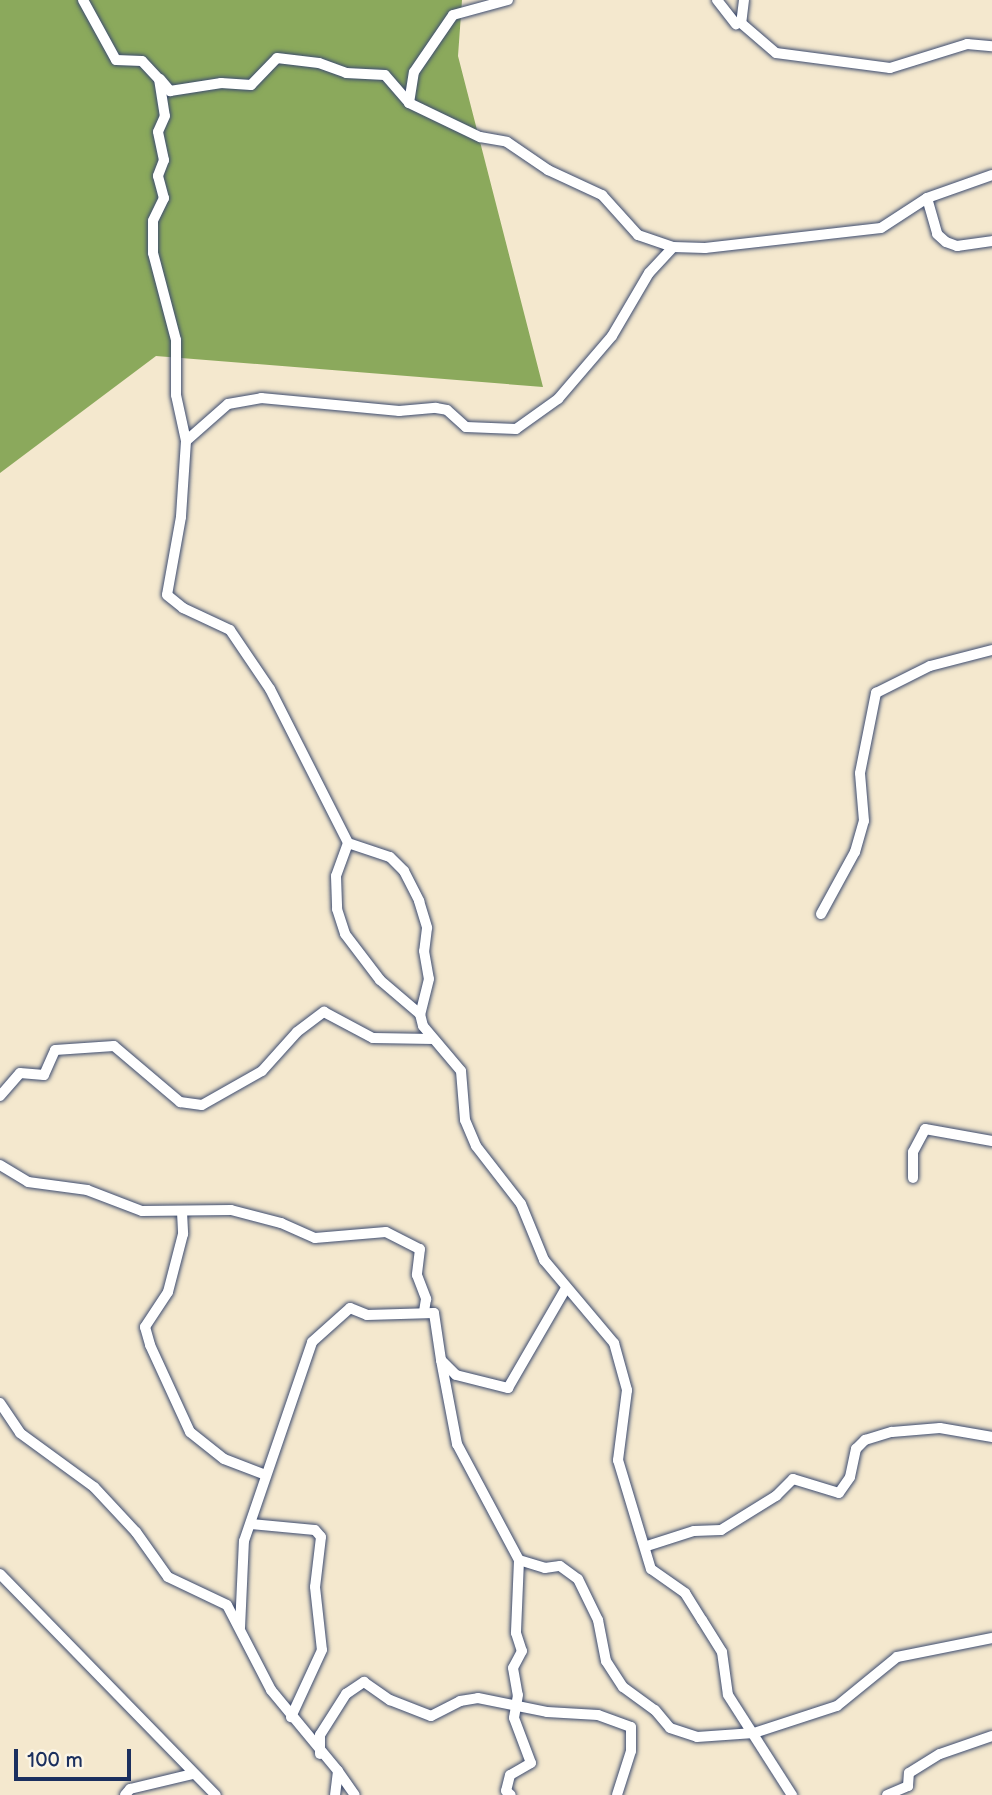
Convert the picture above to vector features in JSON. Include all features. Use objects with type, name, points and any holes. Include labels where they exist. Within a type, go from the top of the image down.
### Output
[{"type":"street","points":[[83,0],[116,60],[142,61],[170,91],[221,83],[251,85],[277,58],[319,62],[346,73],[386,75],[409,103],[480,137],[507,142],[548,170],[603,195],[638,234],[673,247],[705,248],[881,228],[927,198],[992,175]]},
{"type":"street","points":[[409,103],[414,72],[453,15],[508,0]]},
{"type":"street","points":[[744,0],[740,23],[776,53],[890,68],[967,44],[992,46]]},
{"type":"street","points":[[720,1],[736,24]]},
{"type":"street","points":[[159,79],[164,116],[158,132],[164,160],[158,176],[164,198],[153,221],[153,253],[176,340],[176,395],[186,441],[181,517],[167,595],[183,608],[230,630],[270,689],[348,843],[390,857],[404,871],[419,901],[427,928],[424,951],[429,979],[420,1014]]},
{"type":"street","points":[[927,198],[937,233],[946,242],[968,246],[992,241]]},
{"type":"street","points":[[186,441],[228,404],[261,398],[399,411],[436,408],[447,410],[466,427],[516,429],[558,399],[612,336],[649,273],[673,247]]},
{"type":"street","points":[[821,914],[855,852],[864,821],[860,773],[876,693],[930,666],[992,650]]},
{"type":"street","points":[[348,843],[336,876],[337,909],[345,934],[380,980],[420,1014],[433,1039],[461,1071],[465,1120],[476,1146],[521,1204],[544,1261],[614,1343],[627,1390],[618,1460],[647,1546],[651,1569],[685,1593],[722,1653],[728,1696],[792,1795]]},
{"type":"street","points":[[0,1096],[20,1073],[44,1075],[55,1050],[114,1046],[180,1102],[202,1105],[262,1071],[297,1032],[324,1012],[373,1038],[433,1039]]},
{"type":"street","points":[[914,1178],[913,1152],[925,1129],[992,1141]]},
{"type":"street","points":[[0,1165],[28,1182],[87,1190],[142,1211],[231,1210],[281,1223],[315,1238],[386,1232],[419,1249],[417,1275],[426,1299],[425,1311]]},
{"type":"street","points":[[182,1212],[183,1234],[168,1292],[145,1327],[150,1345],[190,1432],[224,1459],[266,1475]]},
{"type":"street","points":[[441,1360],[456,1375],[508,1388],[566,1288]]},
{"type":"street","points":[[240,1628],[244,1541],[312,1342],[349,1308],[367,1315],[425,1311],[434,1313],[457,1444],[519,1560],[516,1633],[522,1651],[513,1668],[516,1704],[514,1718],[531,1763],[510,1775],[506,1791],[511,1795]]},
{"type":"street","points":[[0,1403],[20,1433],[94,1487],[136,1532],[168,1577],[218,1598],[236,1616],[263,1678],[290,1717],[320,1754],[338,1771],[355,1795]]},
{"type":"street","points":[[647,1546],[694,1531],[722,1530],[776,1496],[793,1479],[839,1493],[850,1478],[856,1449],[865,1440],[892,1432],[940,1428],[992,1437]]},
{"type":"street","points":[[251,1524],[314,1530],[321,1537],[315,1587],[322,1650],[290,1717]]},
{"type":"street","points":[[519,1560],[545,1568],[560,1566],[578,1578],[598,1620],[606,1661],[623,1687],[655,1710],[670,1728],[697,1737],[754,1733],[837,1706],[897,1657],[992,1638]]},
{"type":"street","points":[[0,1574],[174,1749],[193,1774],[216,1795]]},
{"type":"street","points":[[320,1754],[320,1735],[346,1694],[360,1682],[390,1700],[431,1716],[460,1701],[478,1698],[498,1705],[516,1704],[547,1712],[598,1715],[634,1728],[617,1795]]},
{"type":"street","points":[[887,1795],[908,1786],[909,1773],[940,1754],[992,1736]]},
{"type":"street","points":[[335,1795],[338,1771]]},
{"type":"street","points":[[125,1795],[130,1789],[193,1774]]},
{"type":"green space","points":[[0,0],[462,0],[458,56],[543,387],[156,356],[0,473]]}]
